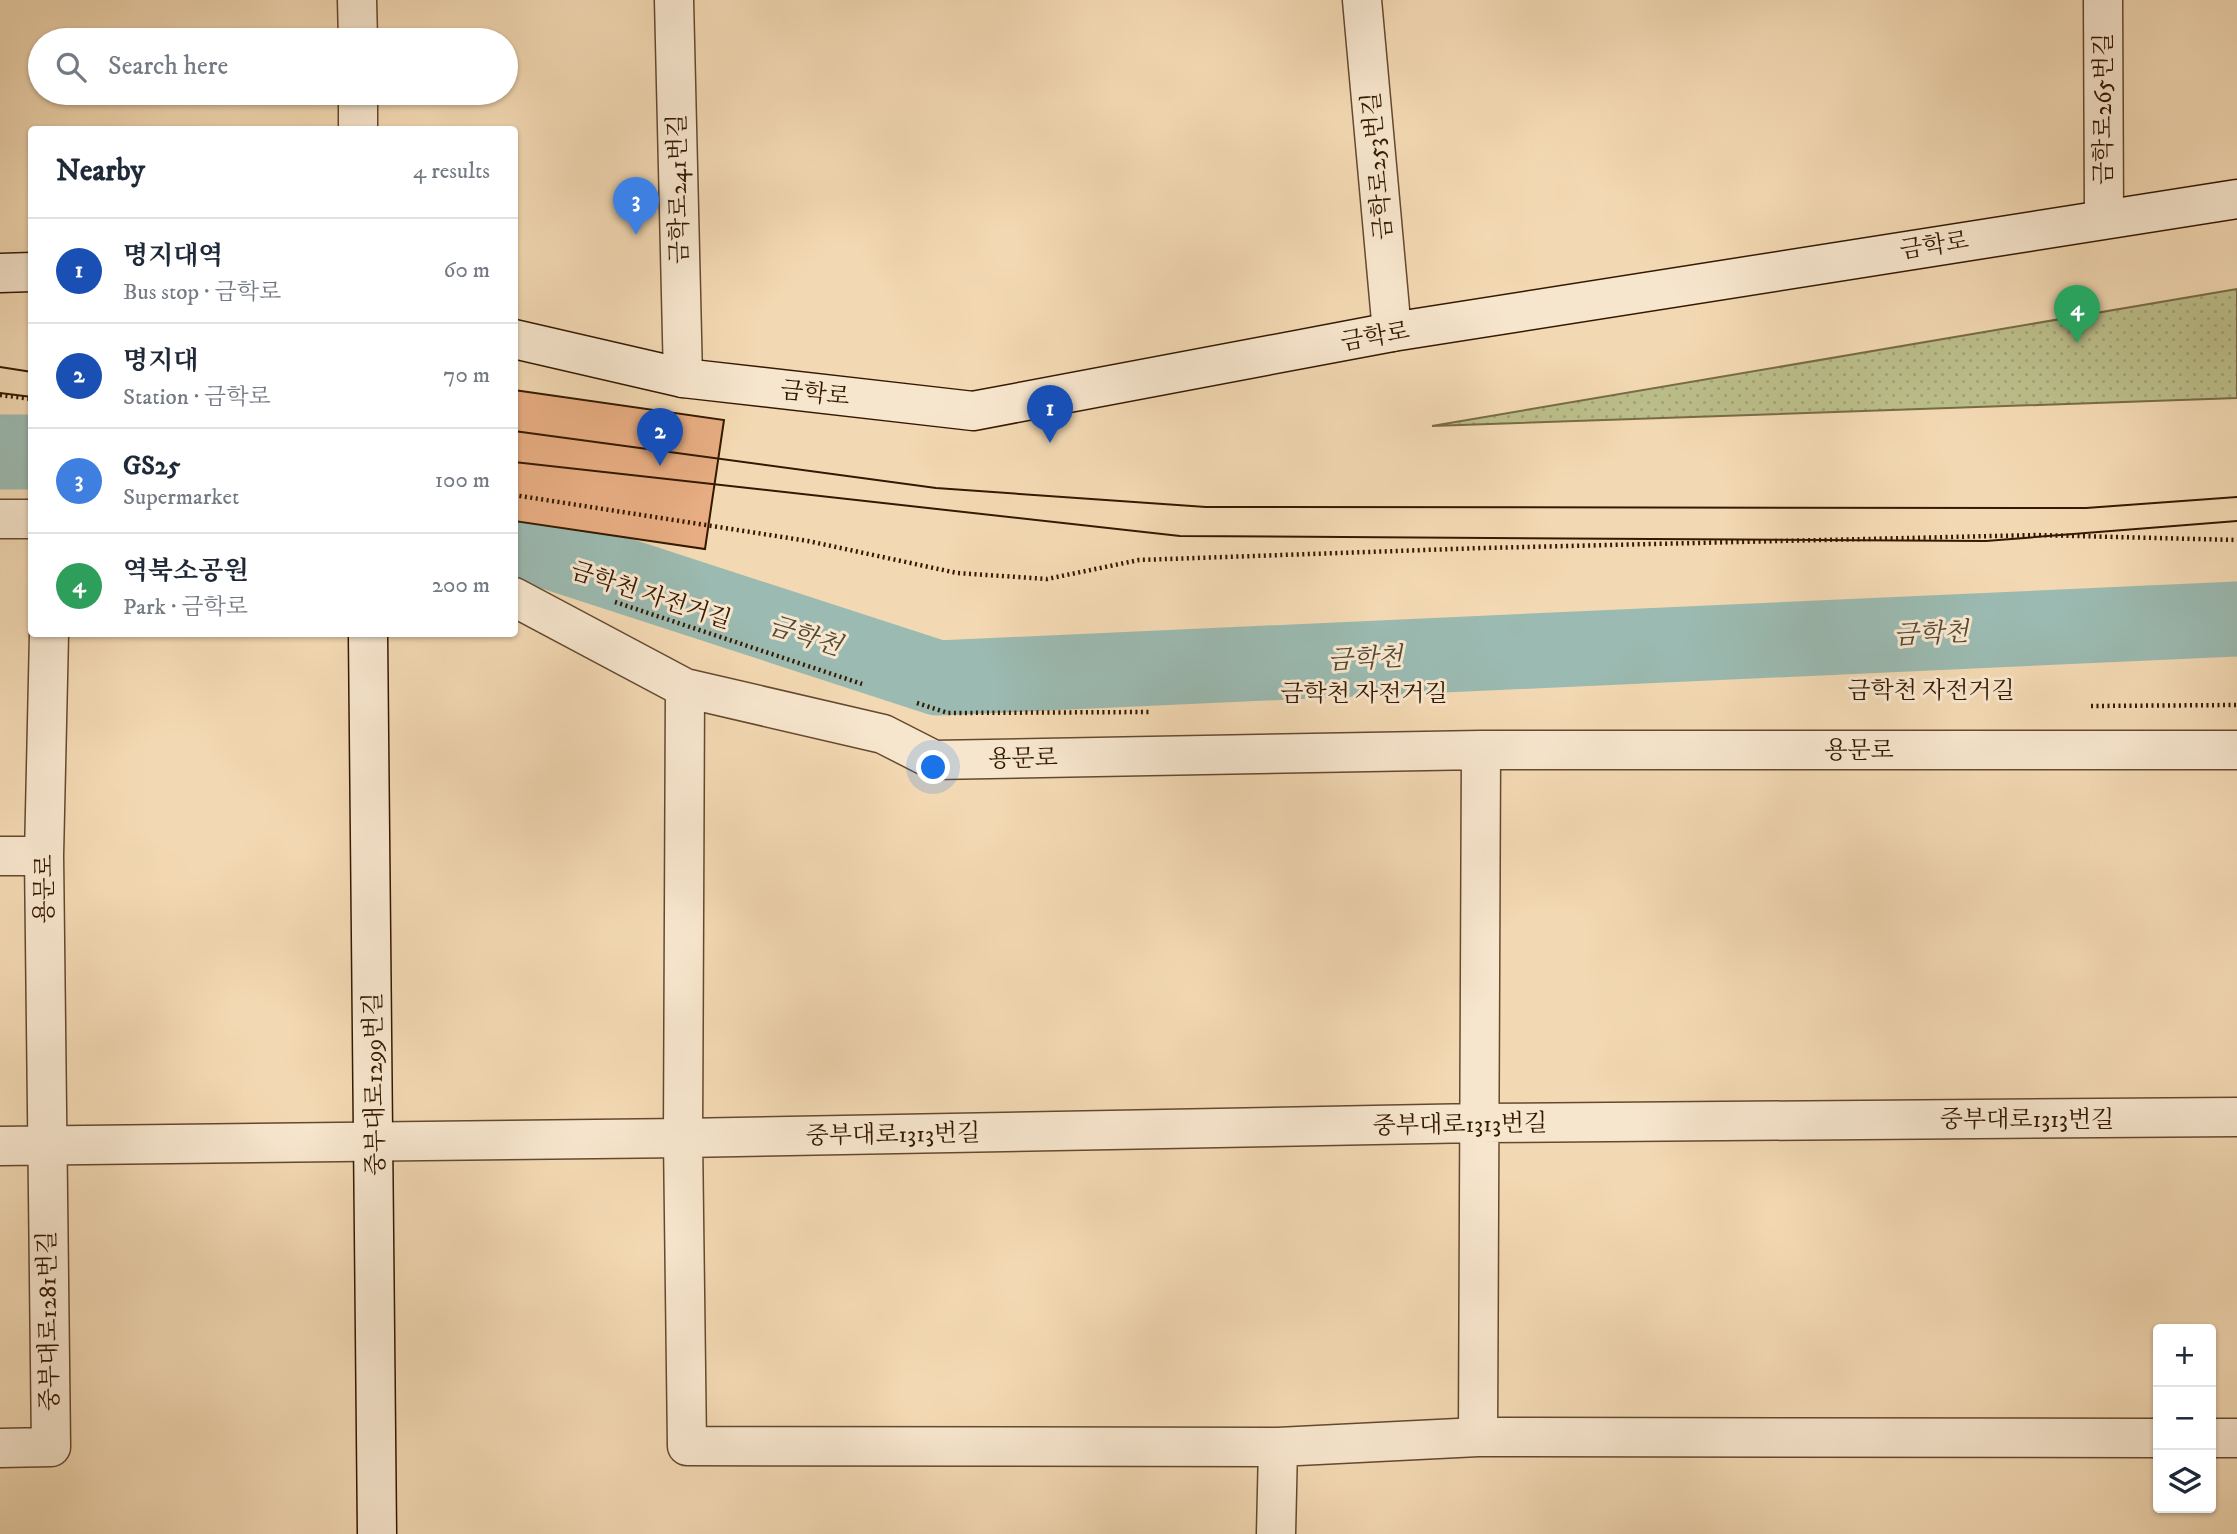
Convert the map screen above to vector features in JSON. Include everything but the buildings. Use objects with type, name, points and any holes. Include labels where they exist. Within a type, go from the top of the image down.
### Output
[{"type":"street","points":[[358,0],[358,28]]},
{"type":"street","name":"금학로241번길","points":[[674,0],[682,378]]},
{"type":"street","name":"금학로253번길","points":[[1362,0],[1392,332]]},
{"type":"street","name":"금학로265번길","points":[[2103,0],[2104,218]]},
{"type":"street","points":[[358,105],[358,126]]},
{"type":"street","name":"금학로","points":[[518,341],[682,378],[973,411],[1392,332],[2237,199]]},
{"type":"street","points":[[0,273],[28,272]]},
{"type":"street","points":[[0,519],[28,519]]},
{"type":"street","name":"용문로","points":[[518,599],[685,688],[883,734],[934,760],[1481,750],[2237,750]]},
{"type":"street","name":"용문로","points":[[45,1145],[44,856],[49,637]]},
{"type":"street","name":"중부대로1299번길","points":[[368,637],[377,1534]]},
{"type":"street","points":[[685,688],[683,1138],[687,1446],[1278,1447],[1478,1437],[2153,1438]]},
{"type":"street","points":[[1478,1437],[1481,750]]},
{"type":"street","points":[[0,856],[44,856]]},
{"type":"street","name":"중부대로1313번길","points":[[375,1140],[683,1138],[1479,1123],[2237,1117]]},
{"type":"street","points":[[0,1146],[375,1140]]},
{"type":"street","name":"중부대로1281번길","points":[[0,1448],[51,1447],[45,1145]]},
{"type":"street","points":[[2216,1438],[2237,1438]]},
{"type":"street","points":[[1276,1534],[1278,1447]]},
{"type":"path","points":[[0,395],[28,398]]},
{"type":"path","points":[[518,496],[808,541],[957,573],[1047,579],[1139,559],[2036,535],[2237,540]]},
{"type":"path","name":"금학천 자전거길","points":[[607,599],[869,687]]},
{"type":"path","points":[[909,700],[948,713],[1156,712]]},
{"type":"path","points":[[2085,706],[2237,705]]},
{"type":"green space","points":[[2237,289],[2237,398],[1432,426]]},
{"type":"waterway","name":"금학천","points":[[0,452],[28,452]]},
{"type":"waterway","name":"금학천","points":[[518,541],[938,678],[2237,619]]},
{"type":"tram line","points":[[0,367],[28,371]]},
{"type":"tram line","points":[[0,393],[28,396]]},
{"type":"tram line","points":[[518,432],[936,488],[1206,507],[2086,508],[2237,497]]},
{"type":"tram line","points":[[518,462],[1180,536],[1986,541],[2237,521]]},
{"type":"place","name":"GS25","points":[[636,235]]},
{"type":"place","name":"역북소공원","points":[[2077,343]]},
{"type":"place","name":"명지대역","points":[[1050,443]]},
{"type":"place","name":"명지대","points":[[660,466]]}]
